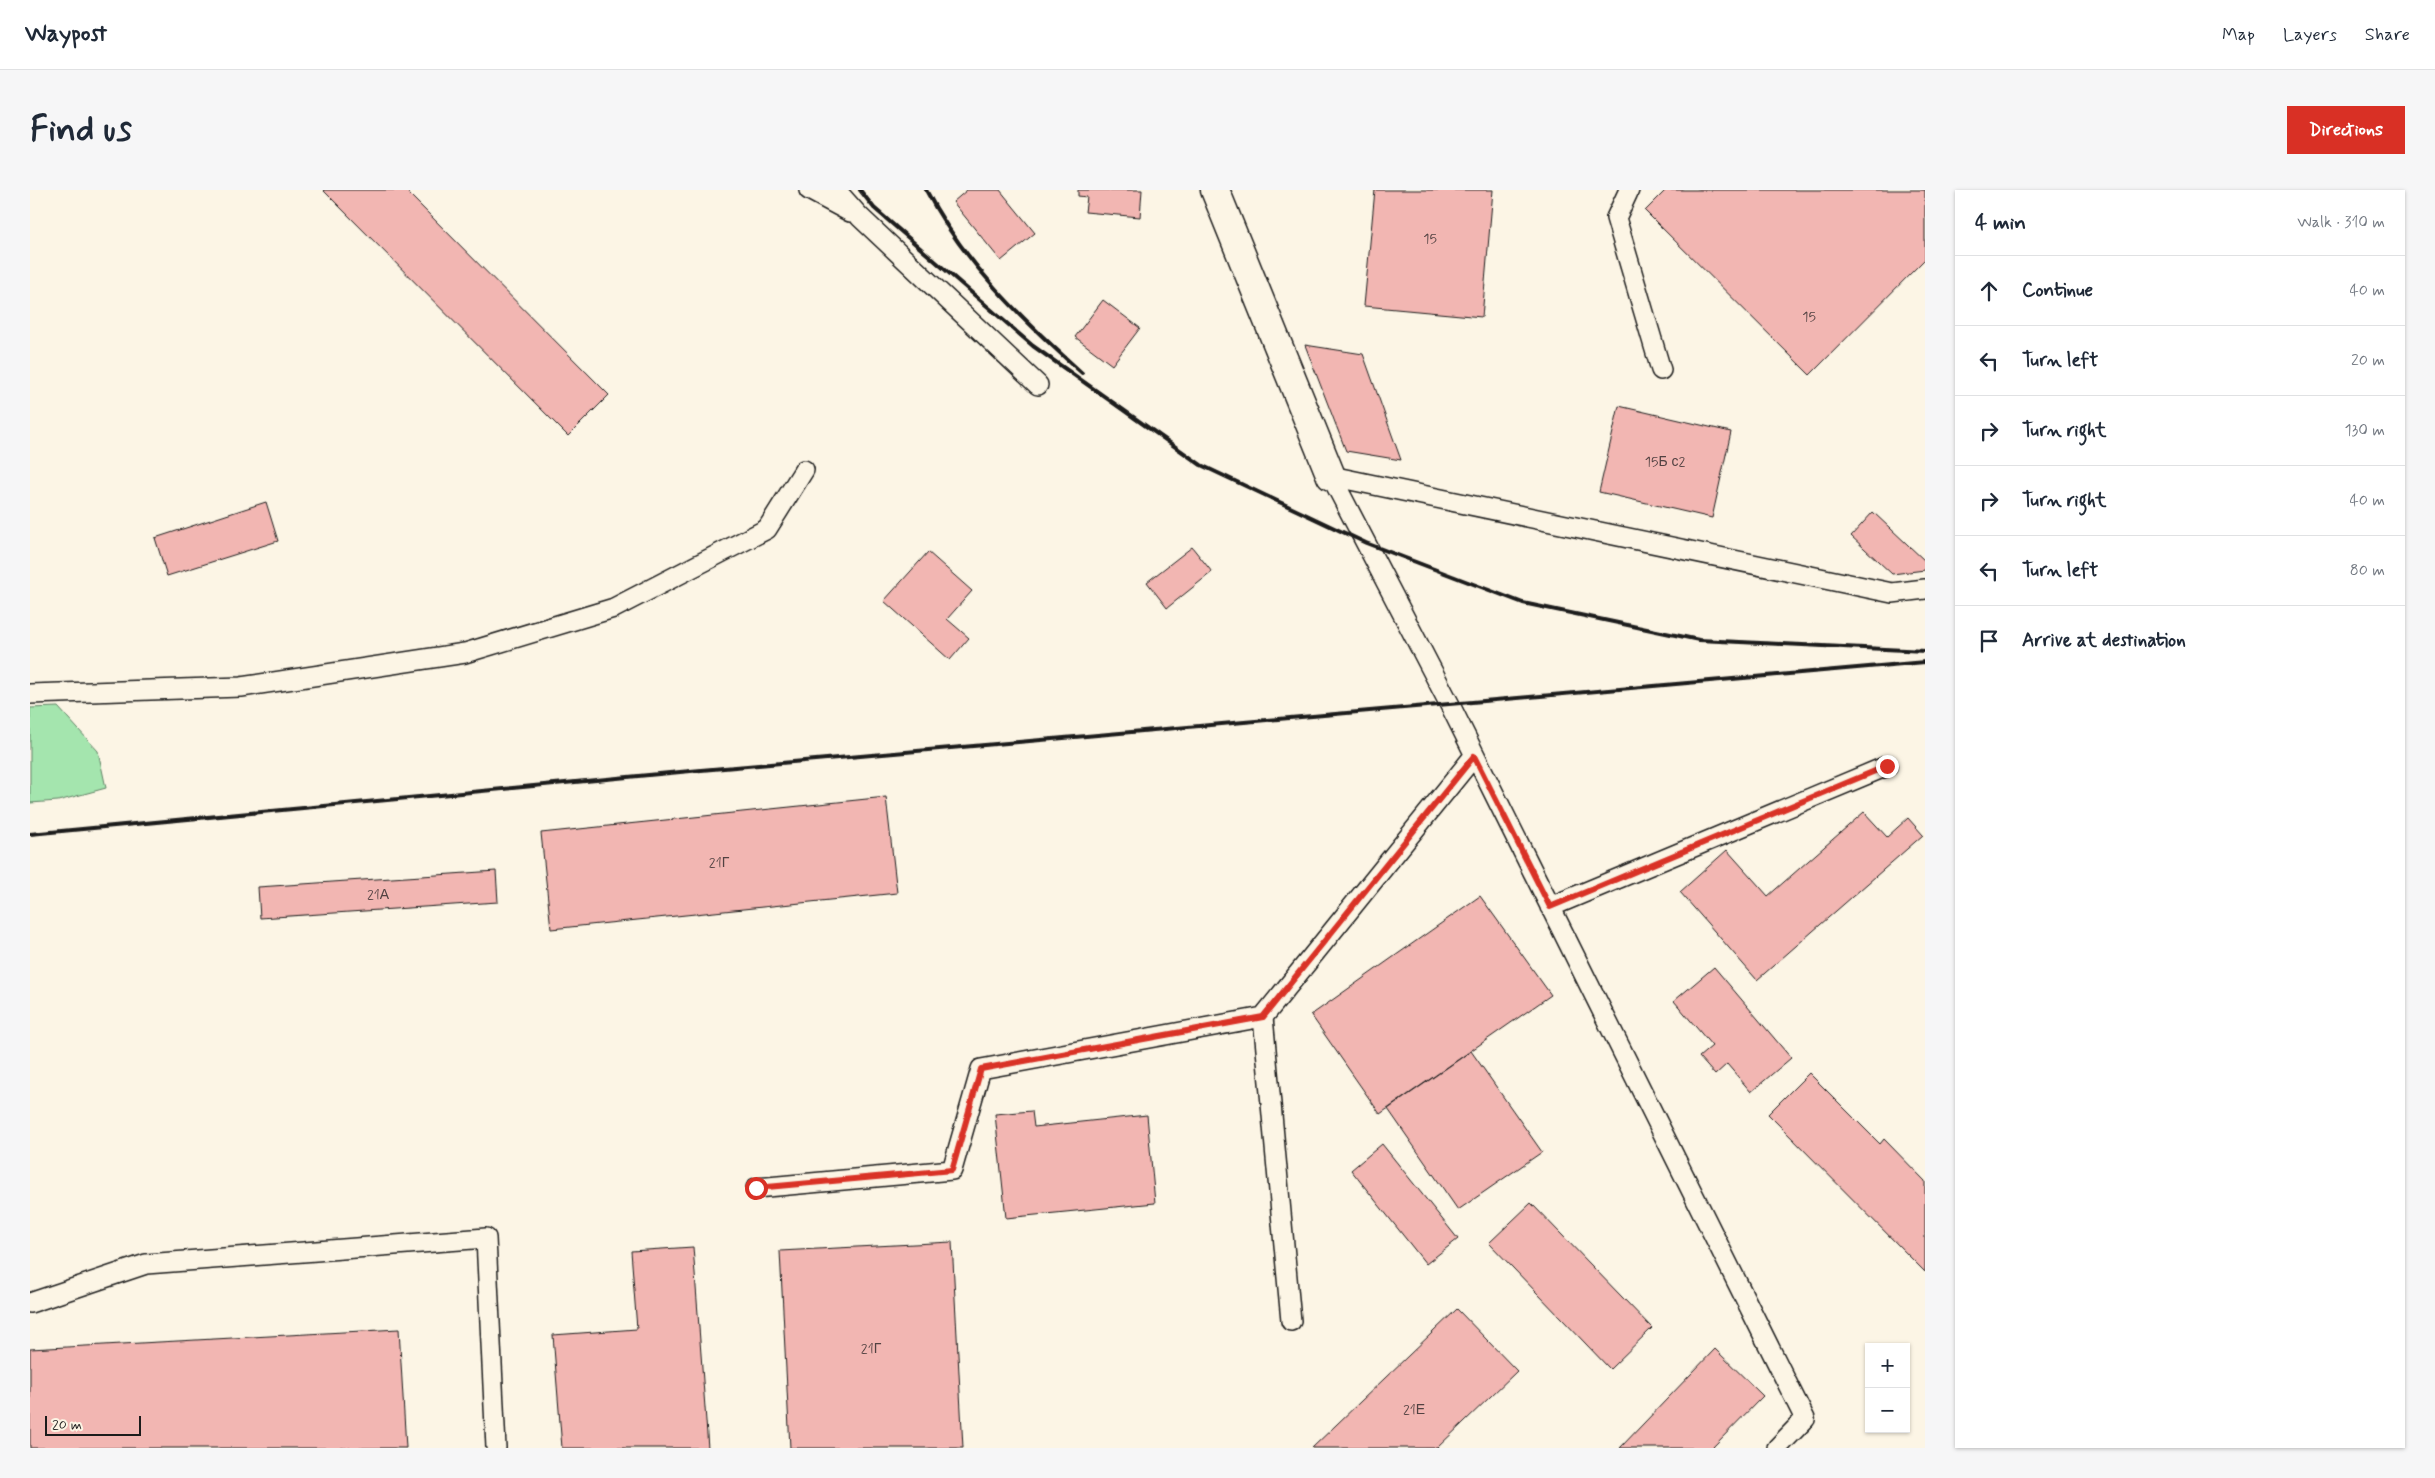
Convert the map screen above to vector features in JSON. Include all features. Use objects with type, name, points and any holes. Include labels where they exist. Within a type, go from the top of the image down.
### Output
[{"type":"street","points":[[1215,190],[1331,476]]},
{"type":"lane","points":[[809,190],[860,217]]},
{"type":"lane","points":[[836,190],[860,217],[1038,385]]},
{"type":"lane","points":[[1629,190],[1616,218],[1661,370]]},
{"type":"lane","points":[[30,694],[242,687],[465,654],[614,608],[767,529],[804,470]]},
{"type":"lane","points":[[1331,476],[1892,592],[1925,589]]},
{"type":"lane","points":[[1331,476],[1450,706],[1805,1419],[1776,1448]]},
{"type":"lane","points":[[756,1188],[952,1170],[981,1069],[1263,1017],[1474,756]]},
{"type":"lane","points":[[1550,907],[1887,766]]},
{"type":"lane","points":[[1263,1017],[1291,1321]]},
{"type":"lane","points":[[30,1303],[146,1264],[486,1238],[496,1448]]},
{"type":"green space","points":[[58,707],[98,751],[106,788],[58,801],[30,803],[30,708]]},
{"type":"building","points":[[323,190],[405,190],[609,395],[568,436]]},
{"type":"building","points":[[967,190],[1000,190],[1035,233],[1001,261],[953,202]]},
{"type":"building","points":[[1078,190],[1142,190],[1140,217],[1085,212],[1087,197],[1078,196]]},
{"type":"building","points":[[1375,190],[1493,190],[1482,317],[1364,306]]},
{"type":"building","points":[[1666,190],[1925,190],[1925,259],[1810,375],[1645,211]]},
{"type":"building","points":[[1103,300],[1140,328],[1112,365],[1075,337]]},
{"type":"building","points":[[1305,345],[1363,354],[1401,460],[1346,451]]},
{"type":"building","points":[[1619,406],[1731,432],[1712,518],[1599,492]]},
{"type":"building","points":[[266,502],[278,541],[167,576],[155,538]]},
{"type":"building","points":[[1873,512],[1925,561],[1925,570],[1892,574],[1851,536]]},
{"type":"building","points":[[1192,547],[1212,572],[1167,608],[1147,582]]},
{"type":"building","points":[[928,552],[972,591],[947,619],[969,638],[950,660],[884,601]]},
{"type":"building","points":[[886,797],[897,893],[551,929],[541,833]]},
{"type":"building","points":[[1864,812],[1887,837],[1908,818],[1923,835],[1757,980],[1680,892],[1727,850],[1768,896]]},
{"type":"building","points":[[496,871],[498,902],[260,918],[258,887]]},
{"type":"building","points":[[1480,896],[1551,995],[1380,1114],[1311,1015]]},
{"type":"building","points":[[1714,967],[1791,1058],[1751,1092],[1727,1064],[1715,1075],[1699,1057],[1712,1046],[1674,1001]]},
{"type":"building","points":[[1471,1051],[1542,1152],[1458,1210],[1388,1109]]},
{"type":"building","points":[[1809,1073],[1880,1144],[1884,1139],[1925,1181],[1925,1272],[1768,1114]]},
{"type":"building","points":[[1032,1111],[1034,1127],[1147,1115],[1155,1203],[1006,1218],[995,1114]]},
{"type":"building","points":[[1382,1144],[1458,1239],[1426,1264],[1351,1170]]},
{"type":"building","points":[[1531,1203],[1652,1328],[1610,1369],[1489,1243]]},
{"type":"building","points":[[952,1242],[963,1448],[790,1448],[780,1251]]},
{"type":"building","points":[[693,1247],[708,1448],[562,1448],[553,1335],[637,1329],[631,1251]]},
{"type":"building","points":[[1457,1309],[1517,1371],[1437,1448],[1312,1448]]},
{"type":"building","points":[[399,1329],[406,1448],[30,1448],[30,1349]]},
{"type":"building","points":[[1715,1349],[1763,1396],[1712,1448],[1620,1448]]},
{"type":"railway","points":[[860,190],[874,208],[1033,346],[1201,465],[1366,543],[1523,603],[1699,640],[1925,651]]},
{"type":"railway","points":[[926,190],[958,241],[995,288],[1082,373]]},
{"type":"railway","points":[[30,834],[701,770],[1925,662]]},
{"type":"route","points":[[756,1188],[952,1170],[981,1069],[1263,1017],[1474,756],[1550,907],[1887,766]]}]
